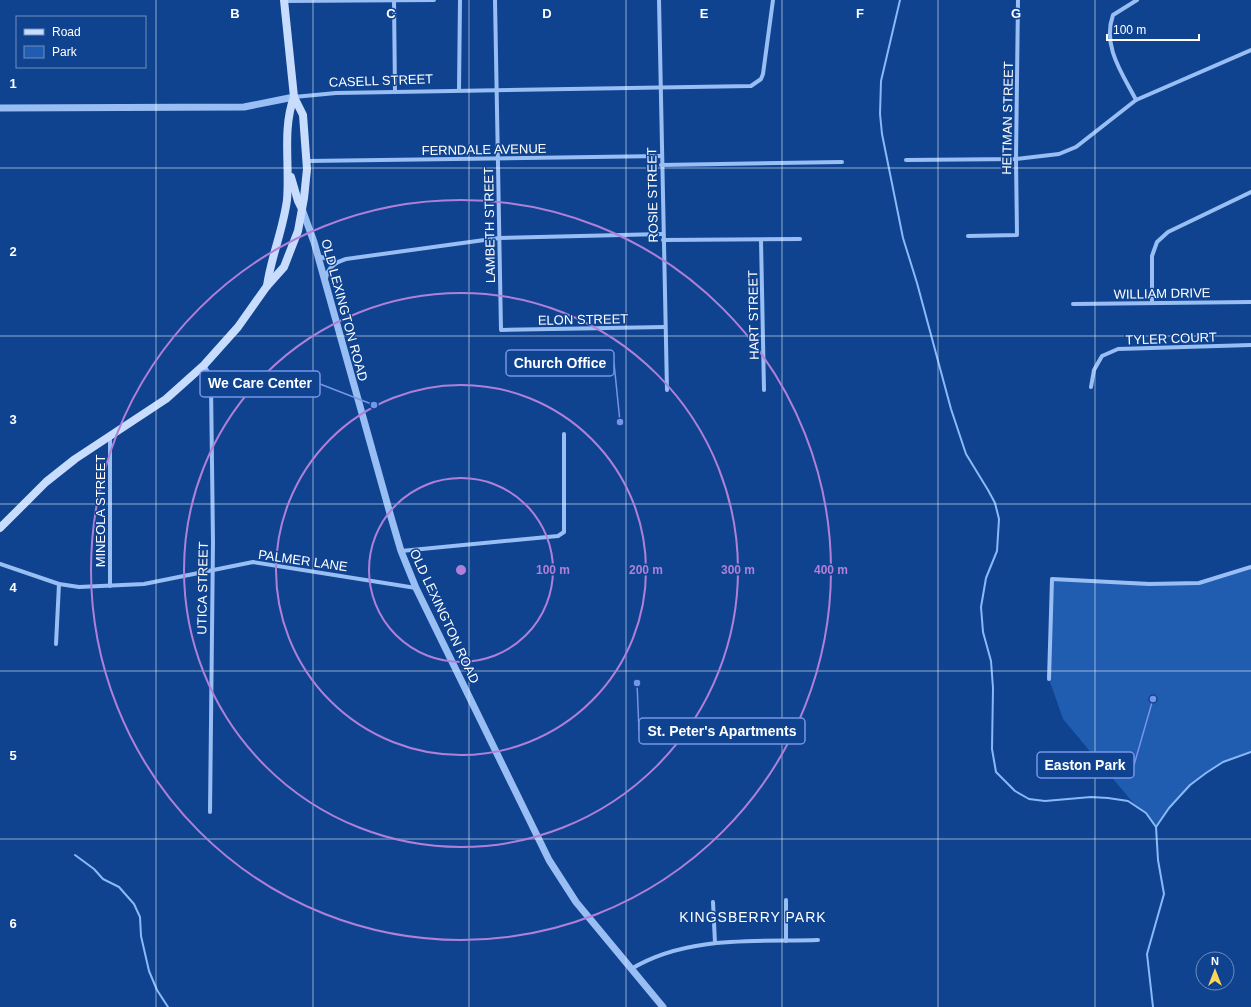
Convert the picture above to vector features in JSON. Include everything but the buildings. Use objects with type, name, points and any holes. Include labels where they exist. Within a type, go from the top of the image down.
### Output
[{"type":"main road","name":"OLD LEXINGTON ROAD","points":[[284,1],[294,97],[303,115],[306,161],[302,209]]},
{"type":"main road","name":"OLD LEXINGTON ROAD","points":[[288,160],[288,113],[294,97]]},
{"type":"main road","points":[[0,528],[46,482],[110,435],[166,398],[204,365],[238,327],[267,286],[284,267],[291,253],[298,231],[302,209],[292,184],[288,160]]},
{"type":"main road","points":[[267,286],[270,264],[285,215],[288,160]]},
{"type":"street","points":[[284,1],[434,0]]},
{"type":"street","points":[[460,0],[460,90]]},
{"type":"street","name":"LAMBETH STREET","points":[[496,0],[501,330]]},
{"type":"street","name":"ROSIE STREET","points":[[659,0],[661,165],[667,390]]},
{"type":"street","name":"CASELL STREET","points":[[0,108],[244,107],[294,97],[336,93],[460,90],[660,89],[751,86],[761,79],[773,0]]},
{"type":"street","name":"HEITMAN STREET","points":[[968,236],[1017,235],[1016,159],[1018,0]]},
{"type":"street","points":[[1136,100],[1111,49],[1109,35],[1113,15],[1137,0]]},
{"type":"street","points":[[394,1],[395,92]]},
{"type":"street","points":[[906,160],[1016,159],[1059,154],[1076,147],[1136,100],[1251,50]]},
{"type":"street","name":"FERNDALE AVENUE","points":[[306,161],[661,156]]},
{"type":"street","points":[[661,165],[842,162]]},
{"type":"street","points":[[1152,303],[1152,256],[1157,242],[1168,232],[1251,192]]},
{"type":"street","name":"OLD LEXINGTON ROAD","points":[[302,209],[318,255],[401,551],[416,588],[549,860],[576,902],[663,1007]]},
{"type":"street","points":[[325,284],[326,275],[337,262],[346,258],[499,238],[663,234]]},
{"type":"street","points":[[663,240],[800,239]]},
{"type":"street","name":"HART STREET","points":[[761,240],[764,390]]},
{"type":"street","points":[[318,255],[337,262]]},
{"type":"street","name":"WILLIAM DRIVE","points":[[1073,304],[1251,302]]},
{"type":"street","name":"ELON STREET","points":[[501,330],[665,327]]},
{"type":"street","name":"TYLER COURT","points":[[1091,387],[1094,370],[1102,356],[1118,349],[1251,345]]},
{"type":"street","name":"UTICA STREET","points":[[204,365],[209,374],[211,385],[213,570],[210,812]]},
{"type":"street","points":[[401,551],[558,536],[564,532],[564,434]]},
{"type":"street","name":"MINEOLA STREET","points":[[110,435],[110,586]]},
{"type":"street","name":"PALMER LANE","points":[[0,564],[59,584],[79,587],[144,584],[253,562],[416,588]]},
{"type":"street","points":[[1049,679],[1052,579],[1149,584],[1199,583],[1251,567]]},
{"type":"street","points":[[56,644],[59,584]]},
{"type":"street","points":[[786,900],[786,941]]},
{"type":"street","points":[[713,902],[715,943]]},
{"type":"street","points":[[631,970],[647,959],[667,952],[715,943],[818,940]]},
{"type":"green space","points":[[1251,567],[1251,752],[1228,760],[1206,773],[1187,789],[1170,807],[1156,827],[1146,813],[1135,805],[1063,719],[1049,679],[1052,579],[1199,583]]},
{"type":"waterway","points":[[900,0],[881,81],[880,114],[882,134],[903,238],[917,283],[951,409],[966,454],[995,503],[999,519],[997,551],[986,578],[981,607],[983,632],[991,661],[993,688],[992,749],[996,772],[1015,791],[1029,799],[1045,801],[1091,797],[1128,801],[1146,813],[1156,827]]},
{"type":"waterway","points":[[1153,1007],[1147,954],[1164,894],[1158,860],[1156,827],[1169,808],[1190,785],[1223,762],[1251,752]]},
{"type":"waterway","points":[[75,855],[94,869],[103,879],[119,887],[134,904],[140,917],[141,936],[149,971],[157,990],[168,1007]]},
{"type":"place","name":"We Care Center","points":[[374,405]]},
{"type":"place","name":"Church Office","points":[[620,422]]},
{"type":"place","name":"St. Peter's Apartments","points":[[637,683]]},
{"type":"place","name":"Easton Park","points":[[1153,699]]},
{"type":"district","name":"KINGSBERRY PARK","points":[[753,917]]}]
